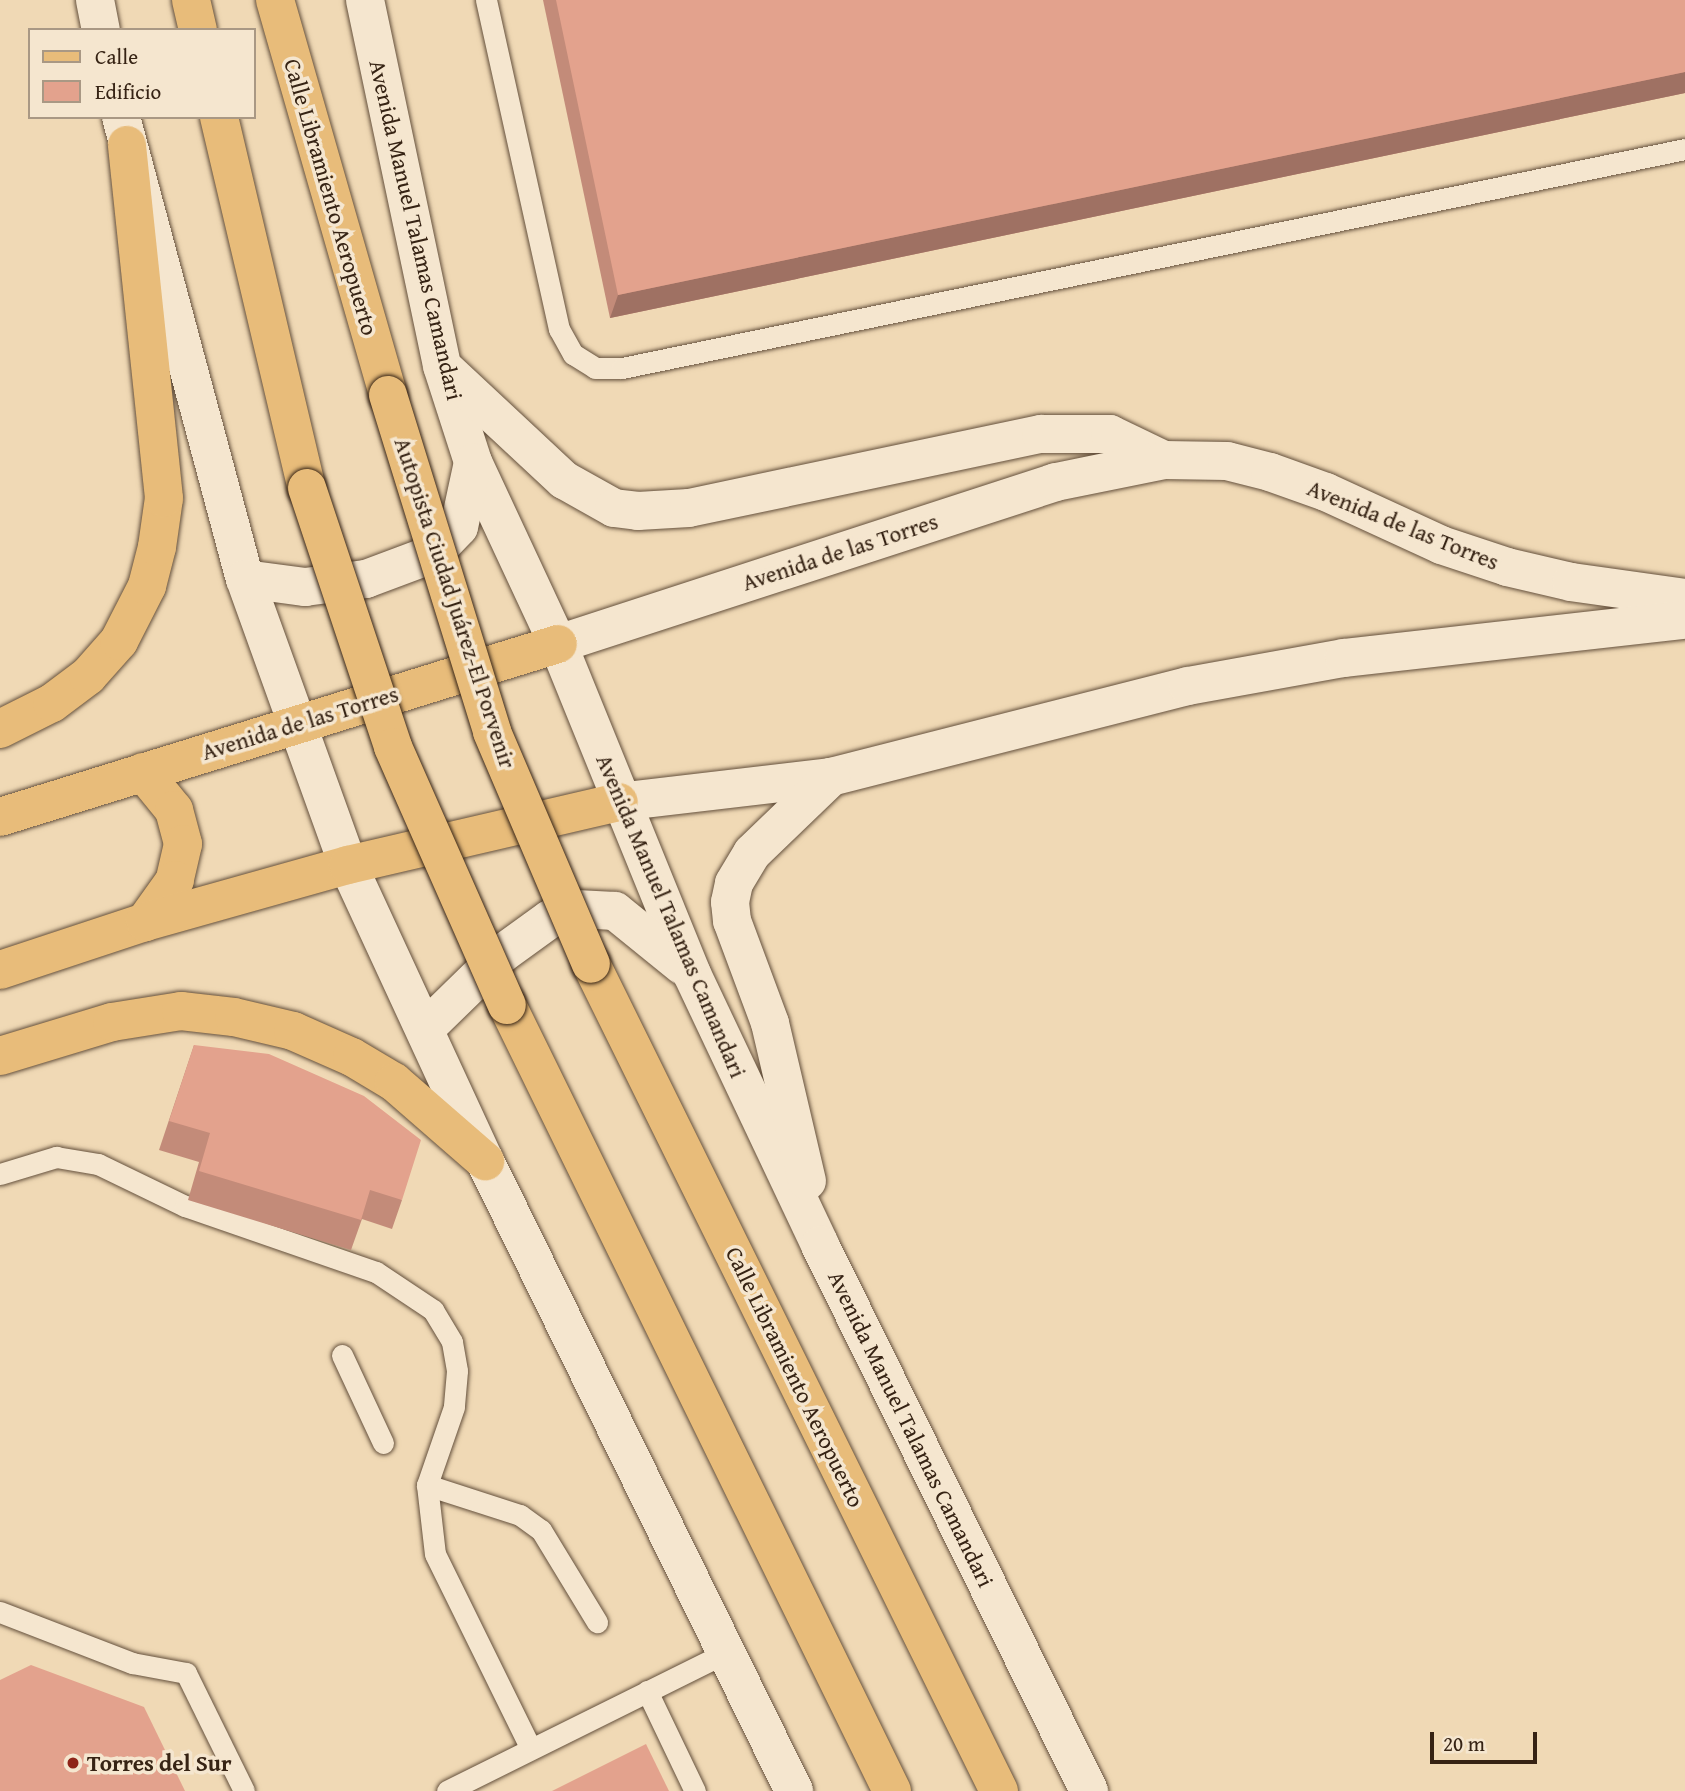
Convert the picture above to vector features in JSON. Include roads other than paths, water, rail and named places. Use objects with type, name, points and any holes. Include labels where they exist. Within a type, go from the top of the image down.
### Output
[{"type":"main road","points":[[95,0],[101,28]]},
{"type":"main road","points":[[191,0],[198,28]]},
{"type":"main road","name":"Calle Libramiento Aeropuerto","points":[[275,0],[388,394]]},
{"type":"main road","name":"Avenida Manuel Talamas Camandari","points":[[365,0],[442,366],[473,461],[558,644],[619,802],[692,974],[820,1245],[1089,1791]]},
{"type":"main road","points":[[219,119],[307,488],[393,747],[507,1005],[892,1791]]},
{"type":"main road","points":[[124,131],[244,579],[348,865],[485,1161],[794,1791]]},
{"type":"main road","points":[[0,729],[52,704],[88,676],[119,641],[147,586],[157,547],[164,498],[124,131]]},
{"type":"main road","points":[[442,366],[564,480],[604,503],[638,511],[689,508],[1041,434],[1110,435],[1164,460]]},
{"type":"main road","name":"Autopista Ciudad Juárez-El Porvenir","points":[[388,394],[492,732],[591,964]]},
{"type":"main road","name":"Avenida de las Torres","points":[[0,817],[558,644],[1056,482],[1164,460],[1227,461],[1270,472],[1326,492],[1441,545],[1507,567],[1570,582],[1685,598]]},
{"type":"main road","points":[[244,579],[305,587],[366,579],[433,554],[459,527],[473,461]]},
{"type":"main road","points":[[0,970],[145,922],[348,865],[619,802],[831,777],[1188,686],[1344,658],[1685,620]]},
{"type":"main road","points":[[143,772],[174,810],[183,844],[175,880],[145,922]]},
{"type":"main road","points":[[820,1245],[781,1066],[730,902],[734,883],[752,853],[831,777]]},
{"type":"main road","points":[[425,1029],[503,953],[550,919],[576,909],[615,911],[692,974]]},
{"type":"main road","name":"Calle Libramiento Aeropuerto","points":[[591,964],[999,1791]]},
{"type":"main road","points":[[0,1056],[112,1022],[181,1011],[234,1017],[293,1031],[352,1057],[394,1082],[485,1161]]},
{"type":"lane","points":[[486,0],[559,329],[573,354],[595,368],[622,368],[1685,149]]},
{"type":"lane","points":[[0,1174],[56,1157],[99,1164],[185,1206],[325,1252],[407,1289],[433,1310],[452,1342],[457,1371],[454,1407],[427,1485],[435,1554],[459,1611],[530,1747]]},
{"type":"lane","points":[[342,1355],[383,1443]]},
{"type":"lane","points":[[427,1485],[520,1515],[541,1530],[597,1622]]},
{"type":"lane","points":[[0,1612],[132,1663],[186,1673],[244,1791]]},
{"type":"lane","points":[[447,1791],[530,1747],[727,1652]]},
{"type":"lane","points":[[647,1691],[695,1791]]},
{"type":"place","name":"Torres del Sur","points":[[73,1763]]}]
